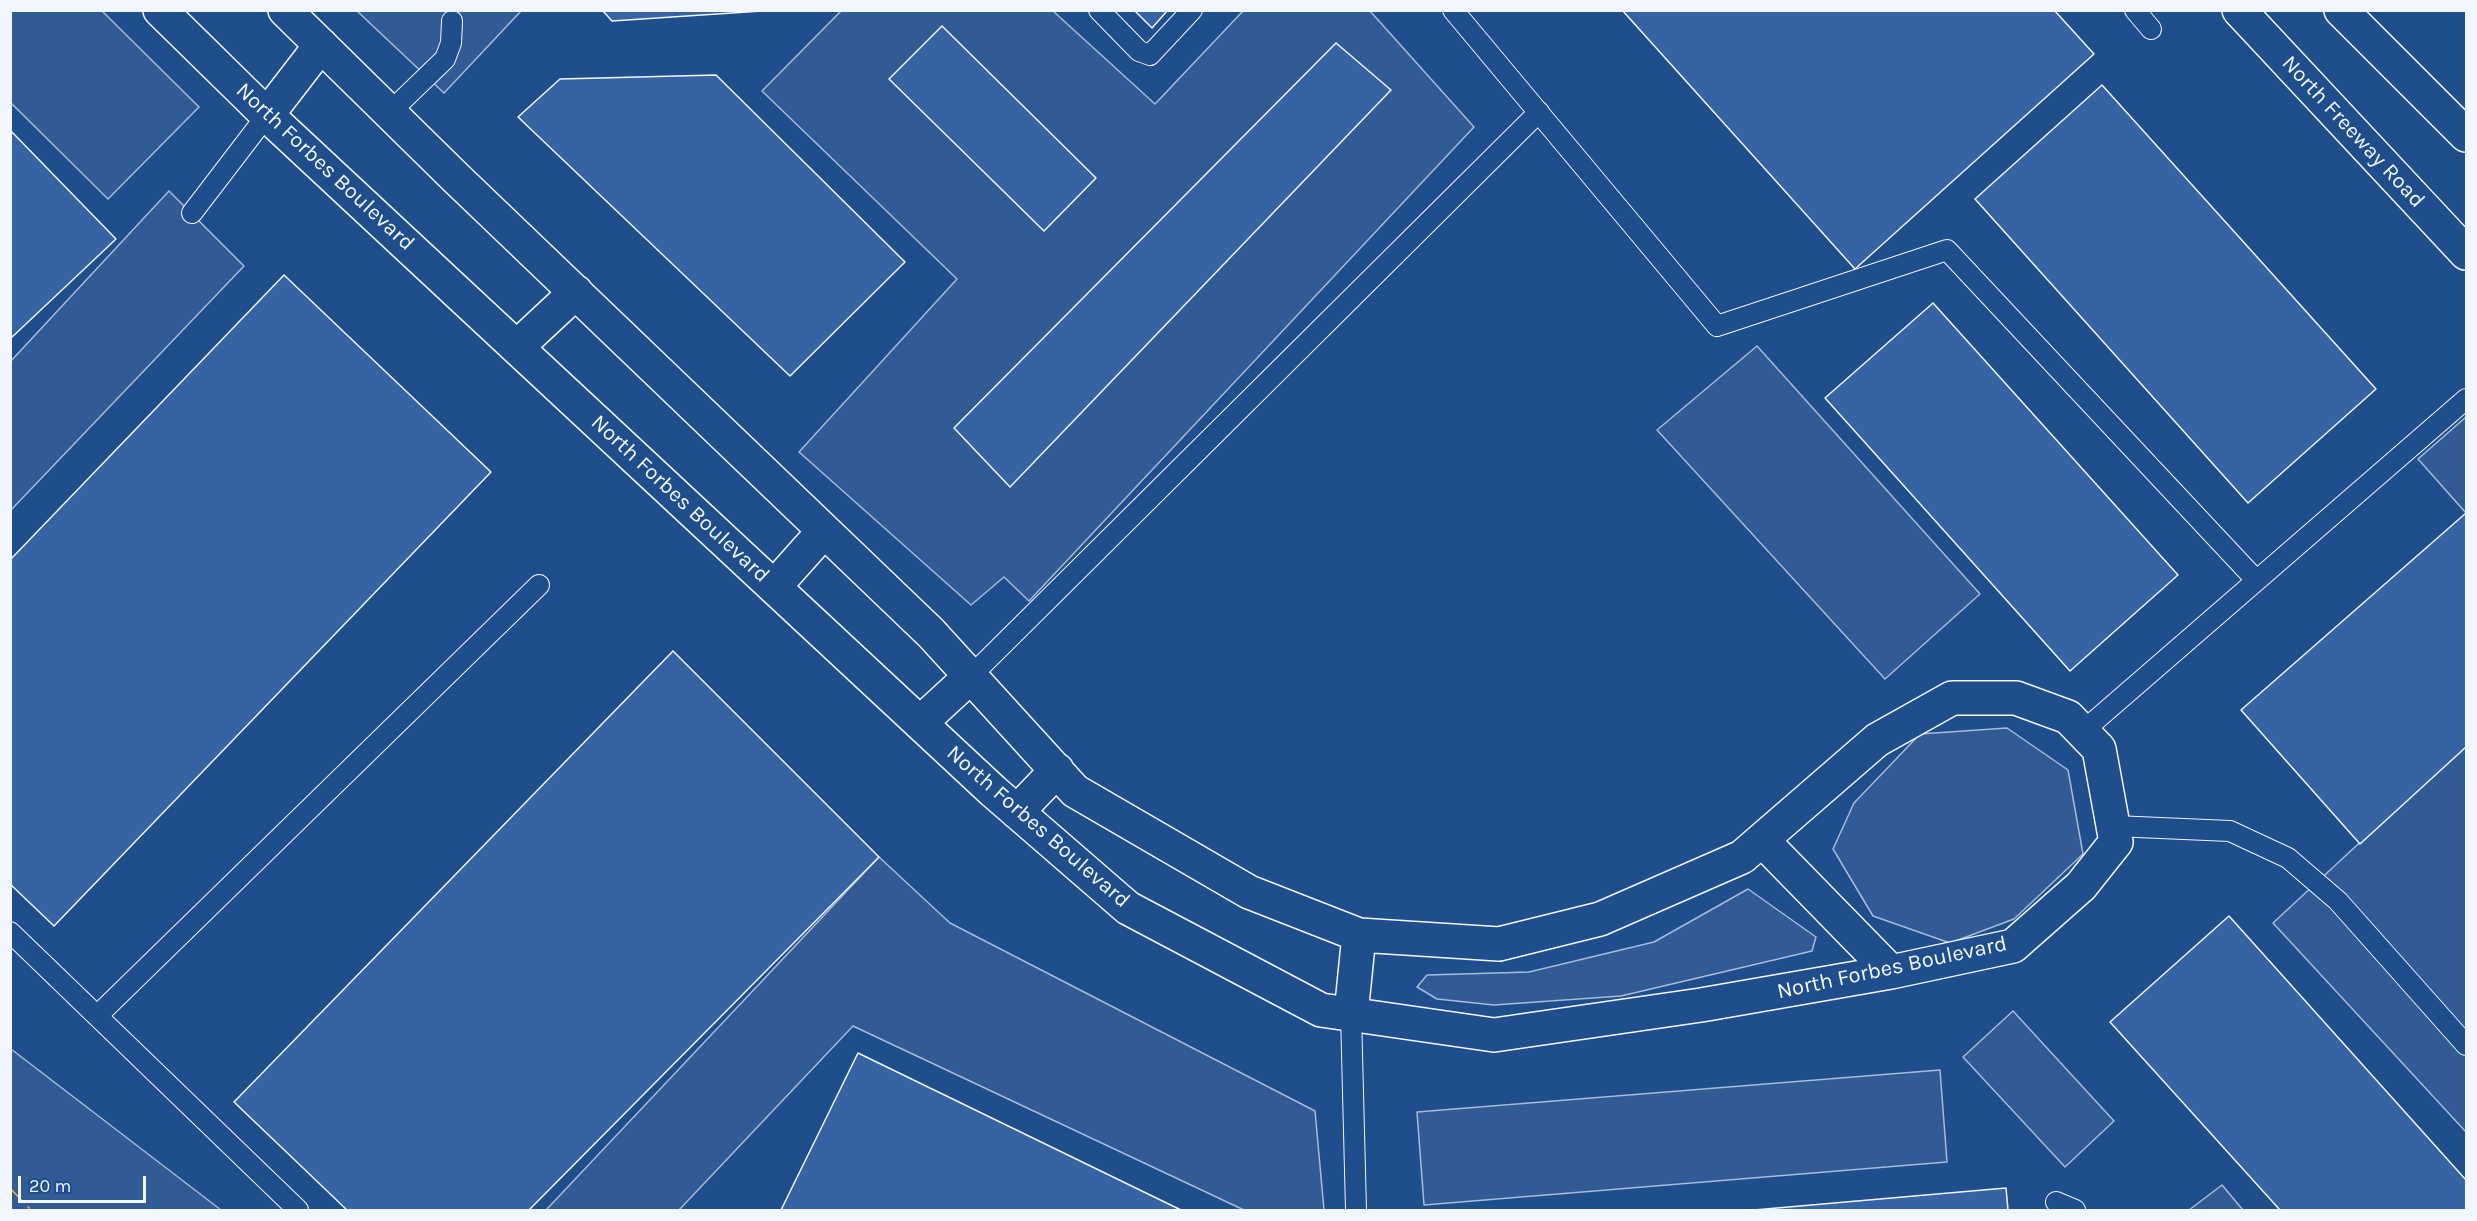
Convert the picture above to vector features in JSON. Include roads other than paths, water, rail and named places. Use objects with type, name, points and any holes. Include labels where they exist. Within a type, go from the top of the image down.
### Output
[{"type":"main road","name":"North Forbes Boulevard","points":[[160,10],[267,115],[920,723],[1128,909],[1321,1010],[1494,1035],[1701,1005],[1891,972],[2013,946],[2081,886],[2116,842],[2099,749],[2068,717],[2016,698],[1952,698],[1876,740],[1742,857],[1600,919],[1499,944],[1359,935],[1249,891],[1074,791],[931,633],[285,10]]},
{"type":"main road","name":"North Freeway Road","points":[[2239,10],[2466,253]]},
{"type":"main road","points":[[2341,10],[2466,135]]},
{"type":"main road","points":[[267,115],[321,45]]},
{"type":"main road","points":[[517,347],[576,292]]},
{"type":"main road","points":[[774,587],[824,531]]},
{"type":"main road","points":[[920,723],[970,677]]},
{"type":"main road","points":[[1017,812],[1057,770]]},
{"type":"main road","points":[[1762,840],[1891,972]]},
{"type":"main road","points":[[1351,1014],[1359,935]]},
{"type":"lane","points":[[1099,10],[1139,51],[1150,55],[1192,10]]},
{"type":"lane","points":[[1453,10],[1717,326],[1947,250],[2256,580]]},
{"type":"lane","points":[[2135,10],[2151,29]]},
{"type":"lane","points":[[389,112],[445,59],[451,43],[452,21]]},
{"type":"lane","points":[[970,677],[1539,112]]},
{"type":"lane","points":[[192,213],[267,115]]},
{"type":"lane","points":[[2082,732],[2466,399]]},
{"type":"lane","points":[[97,1016],[538,585]]},
{"type":"lane","points":[[2114,826],[2230,831],[2288,858],[2338,901],[2466,1045]]},
{"type":"lane","points":[[10,932],[298,1210]]},
{"type":"lane","points":[[1351,1014],[1356,1210]]},
{"type":"lane","points":[[2056,1202],[2075,1210]]}]
